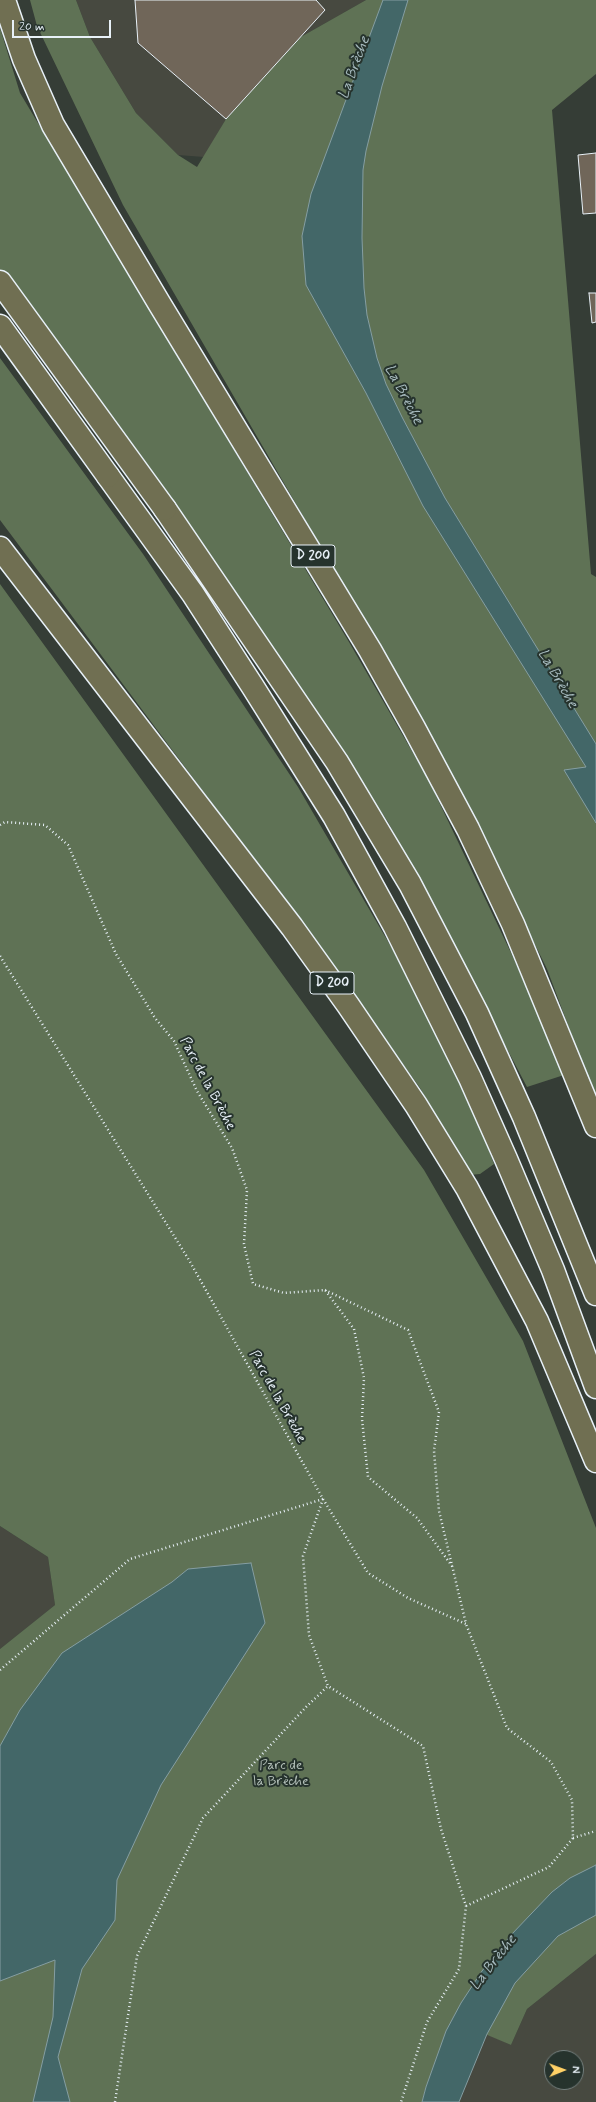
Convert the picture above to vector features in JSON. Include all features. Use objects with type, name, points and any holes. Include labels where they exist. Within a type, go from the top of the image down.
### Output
[{"type":"main road","name":"D 200","points":[[4,0],[24,59],[54,125],[159,303],[370,650],[414,728],[461,817],[513,924],[596,1126]]},
{"type":"main road","points":[[0,282],[165,509],[337,762],[410,884],[477,1013],[521,1110],[596,1294]]},
{"type":"main road","points":[[0,326],[193,594],[334,816],[395,927],[470,1078],[553,1270],[596,1387]]},
{"type":"main road","name":"D 200","points":[[0,548],[292,927],[416,1105],[467,1188],[537,1321],[596,1461]]},
{"type":"path","name":"Parc de la Brèche","points":[[0,825],[5,822],[45,824],[68,845],[116,954],[155,1018],[174,1041],[197,1091],[232,1148],[247,1190],[244,1244],[253,1284],[284,1293],[325,1290],[408,1330],[439,1412],[434,1452],[439,1511],[454,1568],[466,1624]]},
{"type":"path","name":"Parc de la Brèche","points":[[0,956],[189,1260],[323,1499],[368,1573],[408,1598],[466,1624]]},
{"type":"path","points":[[325,1290],[354,1329],[364,1378],[362,1419],[368,1477],[417,1518],[454,1568]]},
{"type":"path","points":[[0,1670],[130,1559],[323,1499]]},
{"type":"path","points":[[323,1499],[303,1556],[309,1635],[328,1686],[423,1746],[441,1830],[466,1906],[459,1969],[427,2022],[401,2102]]},
{"type":"path","points":[[466,1624],[507,1728],[551,1762],[572,1800],[573,1838]]},
{"type":"path","points":[[115,2102],[137,1956],[204,1818],[306,1707],[328,1686]]},
{"type":"path","points":[[466,1906],[549,1867],[573,1838],[596,1831]]},
{"type":"shaded area","points":[[76,0],[366,0],[299,38],[226,119],[204,157],[178,155],[136,113],[90,37]]},
{"type":"shaded area","points":[[0,1526],[48,1557],[55,1605],[0,1649]]},
{"type":"shaded area","points":[[596,1954],[596,2102],[459,2102],[487,2034],[511,2045],[527,2009]]},
{"type":"green space","points":[[30,0],[76,0],[90,37],[136,113],[178,155],[197,167],[226,119],[299,38],[366,0],[596,0],[596,74],[552,110],[591,574],[596,577],[596,1100],[547,969],[443,758],[123,205],[37,26]]},
{"type":"green space","points":[[0,28],[20,93],[349,642],[428,779],[513,957],[564,1075],[527,1087],[388,822],[295,684],[0,271]]},
{"type":"green space","points":[[0,358],[143,554],[298,787],[397,957],[471,1103],[494,1164],[480,1174],[469,1175],[420,1088],[319,946],[0,520]]},
{"type":"green space","name":"Parc de la Brèche","points":[[0,584],[424,1170],[523,1341],[596,1528],[596,1954],[527,2009],[511,2045],[452,2020],[426,2087],[422,2102],[0,2102],[0,1649],[55,1605],[48,1557],[0,1526]]},
{"type":"water","points":[[383,0],[408,0],[382,86],[366,151],[363,170],[362,238],[364,288],[367,315],[377,358],[386,384],[402,417],[445,498],[596,744],[596,823],[564,770],[586,767],[423,506],[366,393],[306,285],[302,236],[311,194]]},
{"type":"water","points":[[251,1563],[265,1623],[161,1785],[117,1880],[115,1920],[82,1969],[58,2057],[70,2102],[33,2102],[53,2017],[55,1960],[0,1981],[0,1746],[20,1710],[62,1653],[172,1582],[188,1569]]},
{"type":"water","name":"La Brèche","points":[[596,1865],[596,1915],[558,1936],[515,1983],[487,2034],[459,2102],[422,2102],[446,2031],[461,2003],[482,1971],[511,1935],[552,1892],[570,1878]]},
{"type":"building","points":[[135,0],[316,0],[325,10],[226,119],[138,43]]},
{"type":"building","points":[[596,153],[596,213],[583,214],[578,155]]},
{"type":"building","points":[[589,293],[596,293],[596,322],[592,323]]}]
